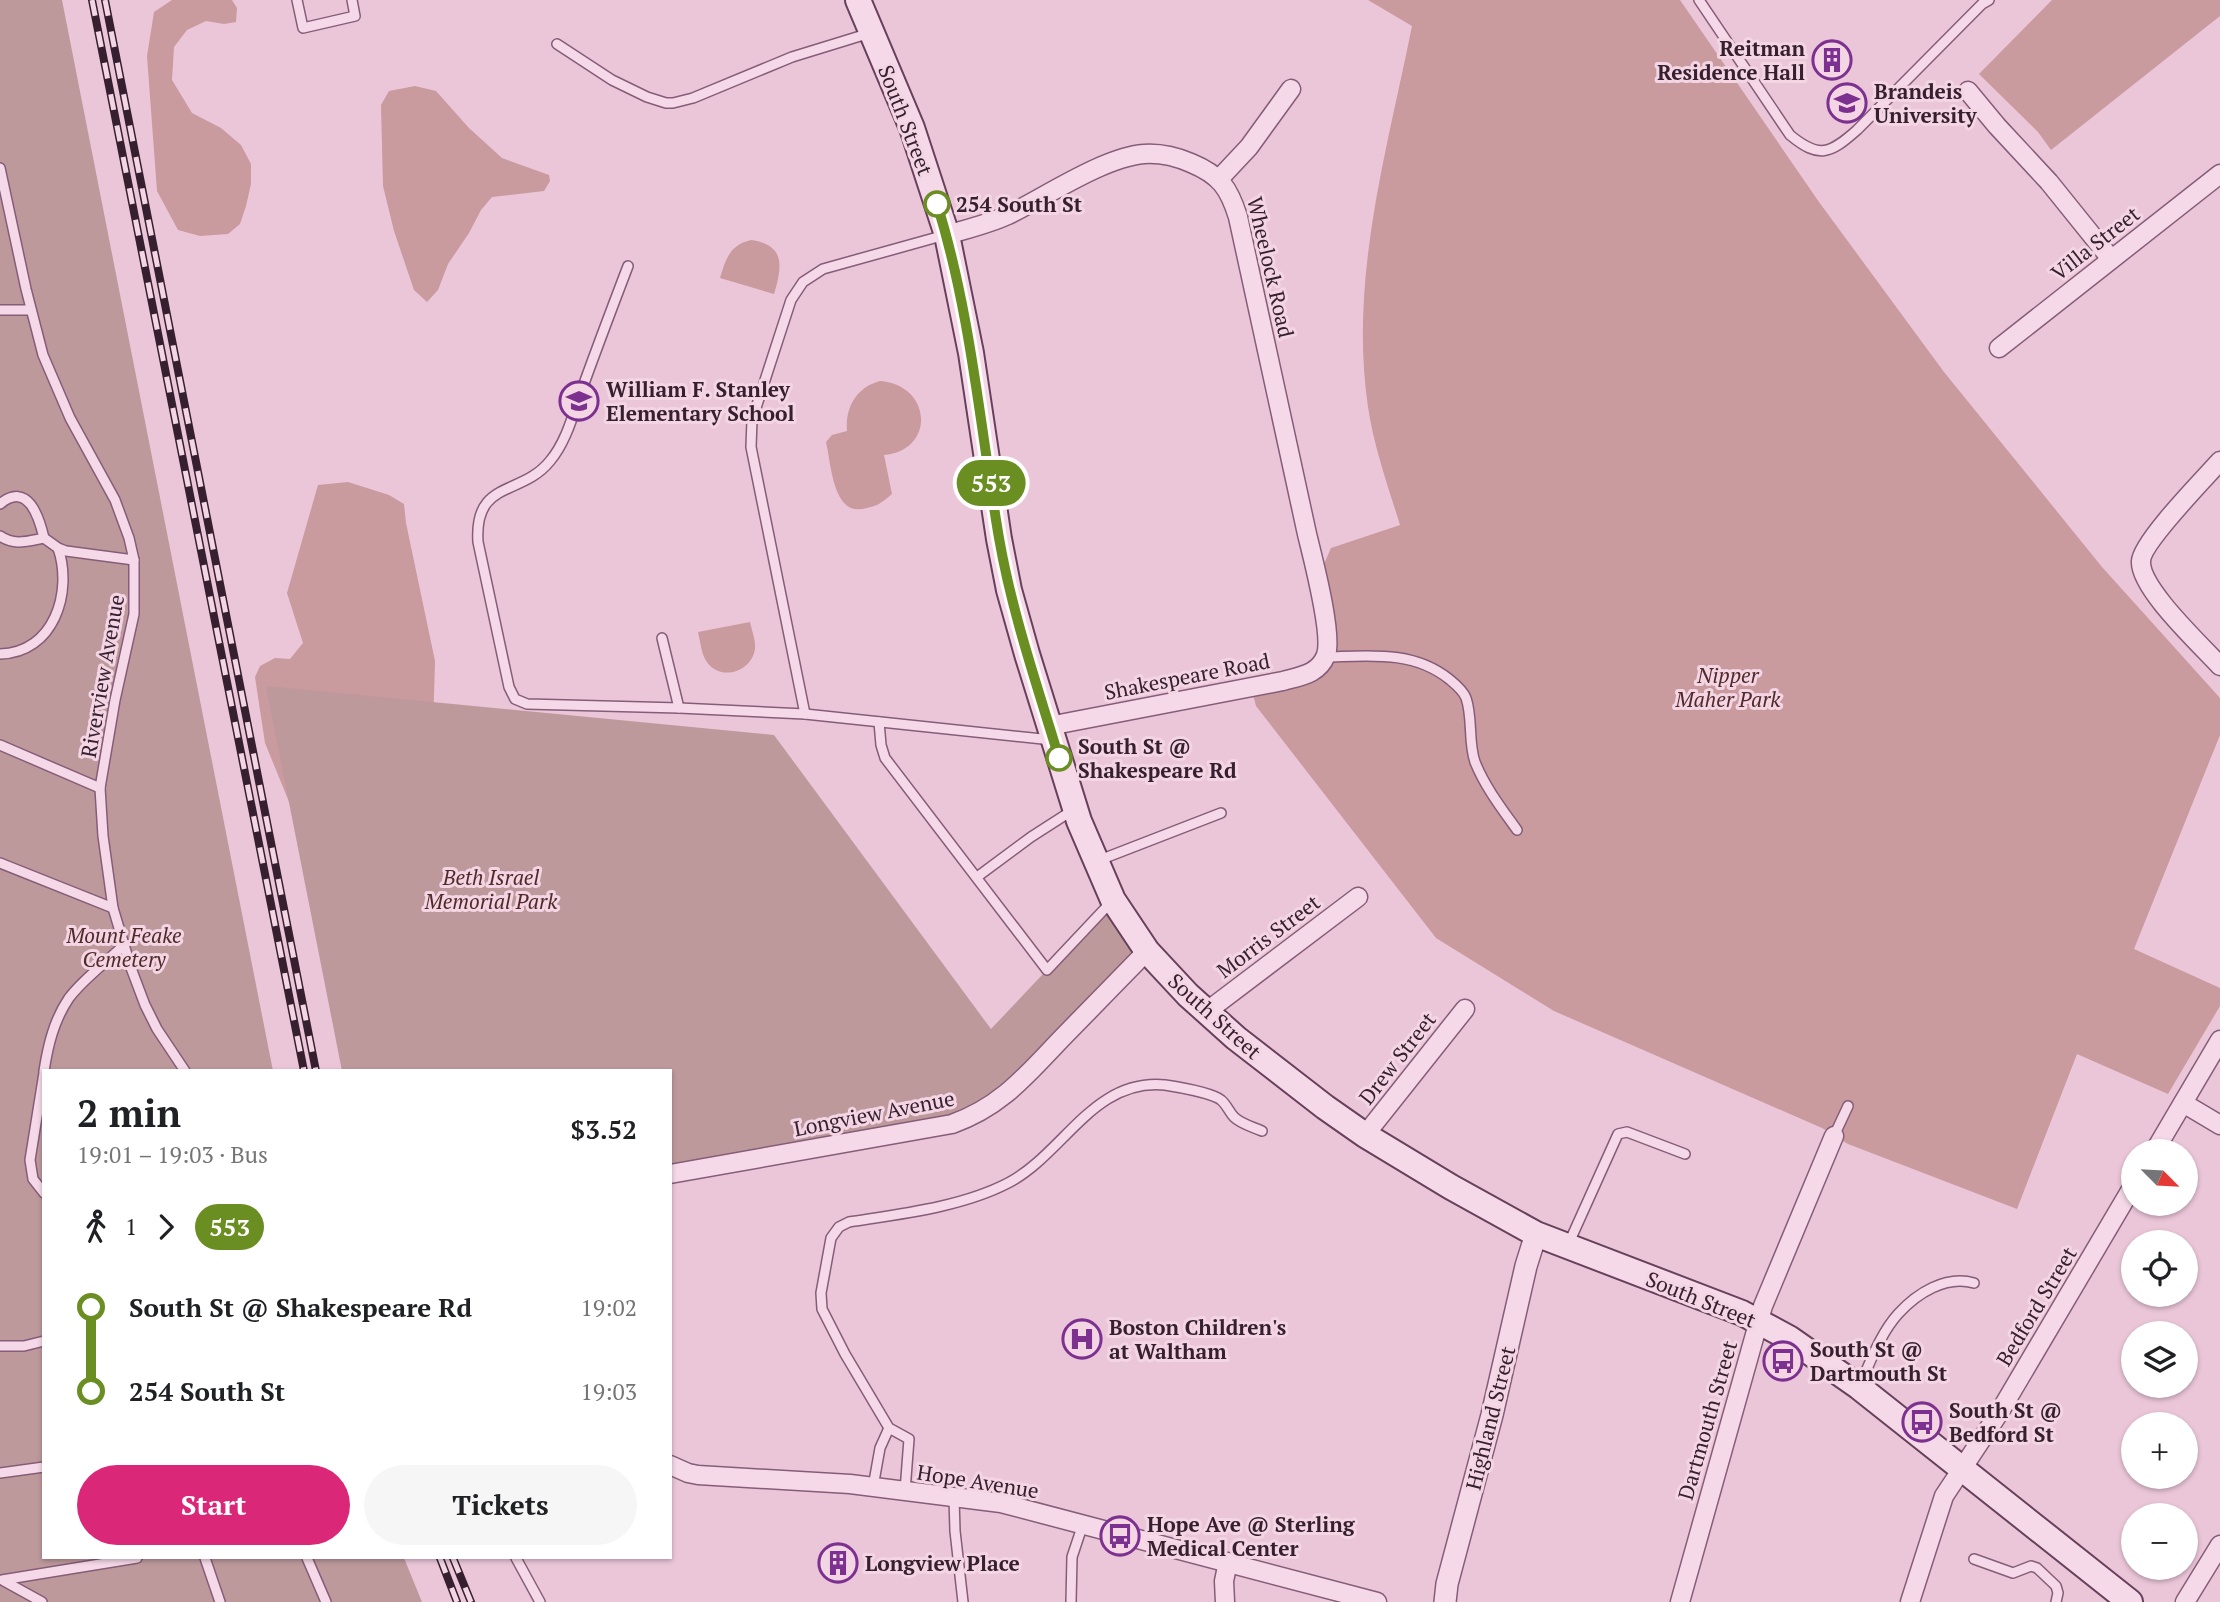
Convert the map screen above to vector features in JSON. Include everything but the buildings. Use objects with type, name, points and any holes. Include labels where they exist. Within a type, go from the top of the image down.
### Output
[{"type":"main road","name":"South Street","points":[[858,0],[912,128],[947,235],[971,353],[1009,590],[1051,733],[1095,862],[1113,900],[1147,951],[1206,1012],[1268,1064],[1365,1135],[1440,1181],[1536,1234],[1758,1321],[1808,1351],[1858,1387],[2130,1602]]},
{"type":"street","points":[[1219,179],[1249,147],[1291,89]]},
{"type":"street","points":[[1968,90],[2111,258]]},
{"type":"street","name":"Wheelock Road","points":[[947,235],[996,220],[1106,165],[1132,156],[1145,154],[1172,157],[1200,167],[1219,179],[1231,195],[1238,217],[1328,635],[1326,657]]},
{"type":"street","name":"Villa Street","points":[[1998,348],[2220,174]]},
{"type":"street","points":[[2220,461],[2147,544],[2140,563],[2144,579],[2155,595],[2220,666]]},
{"type":"street","name":"Shakespeare Road","points":[[1051,733],[1304,676],[1318,668],[1326,657]]},
{"type":"street","name":"Morris Street","points":[[1206,1012],[1358,897]]},
{"type":"street","name":"Longview Avenue","points":[[672,1174],[952,1124],[974,1116],[990,1107],[1015,1086],[1147,951]]},
{"type":"street","name":"Drew Street","points":[[1365,1135],[1465,1009]]},
{"type":"street","points":[[2162,1139],[2220,1040]]},
{"type":"street","points":[[2183,1103],[2220,1125]]},
{"type":"street","name":"Dartmouth Street","points":[[1680,1602],[1767,1293],[1834,1136]]},
{"type":"street","name":"Bedford Street","points":[[1910,1602],[1944,1496],[1999,1413],[2121,1206]]},
{"type":"street","name":"Highland Street","points":[[1445,1602],[1447,1584],[1536,1234]]},
{"type":"street","name":"Hope Avenue","points":[[672,1466],[688,1473],[873,1487],[1001,1503],[1377,1602]]},
{"type":"street","points":[[2185,1602],[2220,1545]]},
{"type":"street","points":[[1225,1602],[1227,1562]]},
{"type":"lane","points":[[297,0],[303,28],[355,16],[352,0]]},
{"type":"lane","points":[[1699,0],[1790,135],[1805,148],[1822,152],[1841,144],[1857,131],[1989,0]]},
{"type":"lane","points":[[557,44],[612,80],[647,97],[673,103],[693,98],[792,57],[871,32]]},
{"type":"lane","name":"Riverview Avenue","points":[[0,168],[43,355],[60,397],[115,500],[134,560],[134,614],[115,699],[100,788],[103,836],[113,908],[145,1005],[183,1069]]},
{"type":"lane","points":[[805,714],[751,447],[752,420],[790,300],[808,276],[868,255],[947,235]]},
{"type":"lane","points":[[628,266],[559,448],[540,471],[498,493],[484,505],[479,517],[478,542],[509,687],[515,699],[527,704],[805,714],[879,722],[1051,733]]},
{"type":"lane","points":[[0,310],[31,310]]},
{"type":"lane","points":[[0,504],[12,498],[26,500],[36,511],[44,538],[58,548],[134,560]]},
{"type":"lane","points":[[0,536],[16,542],[44,538]]},
{"type":"lane","points":[[0,654],[31,646],[54,620],[62,597],[63,583],[58,548]]},
{"type":"lane","points":[[662,638],[678,708]]},
{"type":"lane","points":[[1326,657],[1400,657],[1424,663],[1455,684],[1466,698],[1475,761],[1496,800],[1517,830]]},
{"type":"lane","points":[[879,722],[885,758],[1047,970],[1113,900]]},
{"type":"lane","points":[[0,745],[100,788]]},
{"type":"lane","points":[[977,877],[1037,832],[1075,809]]},
{"type":"lane","points":[[1095,862],[1221,813]]},
{"type":"lane","points":[[0,863],[113,908]]},
{"type":"lane","points":[[44,1069],[49,1041],[70,996],[125,944]]},
{"type":"lane","points":[[42,1085],[30,1160],[33,1179],[42,1190]]},
{"type":"lane","points":[[905,1491],[909,1439],[889,1428],[845,1354],[821,1303],[831,1238],[839,1227],[849,1222],[946,1204],[1009,1183],[1028,1170],[1090,1111],[1123,1090],[1163,1085],[1212,1096],[1223,1102],[1235,1119],[1262,1131]]},
{"type":"lane","points":[[1834,1136],[1848,1106]]},
{"type":"lane","points":[[1567,1247],[1618,1134],[1627,1132],[1685,1154]]},
{"type":"lane","points":[[1858,1387],[1898,1314],[1937,1285],[1955,1280],[1975,1283]]},
{"type":"lane","points":[[0,1346],[24,1346],[42,1342]]},
{"type":"lane","points":[[873,1487],[880,1448],[889,1428]]},
{"type":"lane","points":[[0,1473],[42,1467]]},
{"type":"lane","points":[[954,1498],[962,1602]]},
{"type":"lane","points":[[1071,1602],[1072,1558],[1083,1524]]},
{"type":"lane","points":[[1,1580],[131,1559]]},
{"type":"lane","points":[[205,1559],[220,1602]]},
{"type":"lane","points":[[307,1559],[326,1602]]},
{"type":"lane","points":[[517,1559],[540,1602]]},
{"type":"lane","points":[[1974,1559],[2013,1573],[2031,1566],[2037,1568],[2057,1589],[2056,1602]]},
{"type":"lane","points":[[1,1580],[42,1602]]},
{"type":"green space","name":"Mount Feake Cemetery","points":[[0,0],[62,0],[273,1069],[42,1069],[42,1559],[404,1559],[422,1602],[0,1602]]},
{"type":"green space","points":[[172,0],[232,0],[237,8],[236,22],[224,24],[206,21],[187,30],[174,47],[172,80],[192,113],[221,128],[241,145],[251,164],[251,184],[246,206],[240,224],[228,234],[200,236],[178,230],[157,191],[147,56],[154,12]]},
{"type":"green space","name":"Nipper Maher Park","points":[[1368,0],[1680,0],[1819,202],[1944,372],[2102,567],[2220,698],[2220,735],[2134,949],[2220,988],[2220,1006],[2168,1094],[2077,1054],[2017,1209],[1848,1144],[1822,1128],[1554,1011],[1436,938],[1256,706],[1251,687],[1322,663],[1317,580],[1331,548],[1400,525],[1378,452],[1368,407],[1363,359],[1363,311],[1367,263],[1382,167],[1412,26]]},
{"type":"green space","points":[[2052,0],[2220,0],[2220,16],[2051,150],[2038,132],[1979,74]]},
{"type":"green space","points":[[415,86],[436,91],[469,128],[502,158],[549,175],[550,181],[544,191],[492,197],[448,264],[438,290],[427,302],[414,290],[394,231],[383,186],[381,105],[389,91]]},
{"type":"green space","points":[[751,240],[770,247],[779,259],[779,275],[774,294],[720,278],[730,253],[738,245]]},
{"type":"green space","points":[[880,381],[897,385],[910,394],[918,405],[921,418],[919,430],[913,442],[901,451],[884,455],[892,494],[875,506],[852,508],[839,496],[826,442],[832,435],[847,431],[848,414],[854,399],[865,388]]},
{"type":"green space","points":[[348,482],[389,495],[404,504],[435,661],[433,729],[292,809],[265,743],[255,677],[260,666],[275,658],[290,659],[303,643],[287,593],[318,485]]},
{"type":"green space","points":[[750,622],[755,649],[747,664],[741,669],[725,673],[710,666],[705,659],[698,632]]},
{"type":"green space","name":"Beth Israel Memorial Park","points":[[266,686],[774,735],[991,1029],[1113,900],[1147,951],[990,1107],[672,1174],[672,1069],[342,1069]]},
{"type":"railway","points":[[92,0],[304,1069]]},
{"type":"railway","points":[[105,0],[316,1069]]},
{"type":"railway","points":[[440,1559],[457,1602]]},
{"type":"railway","points":[[453,1559],[471,1602]]},
{"type":"bus line","name":"553","points":[[937,204],[947,235],[971,353],[1009,590],[1059,758]]},
{"type":"place","name":"Reitman Residence Hall","points":[[1832,60]]},
{"type":"place","name":"Brandeis University","points":[[1847,103]]},
{"type":"place","name":"254 South St","points":[[937,204]]},
{"type":"place","name":"William F. Stanley Elementary School","points":[[579,401]]},
{"type":"place","name":"South St @ Shakespeare Rd","points":[[1059,758]]},
{"type":"place","name":"Boston Children's at Waltham","points":[[1082,1339]]},
{"type":"place","name":"South St @ Dartmouth St","points":[[1783,1361]]},
{"type":"place","name":"South St @ Bedford St","points":[[1922,1422]]},
{"type":"place","name":"Hope Ave @ Sterling Medical Center","points":[[1120,1536]]},
{"type":"place","name":"Longview Place","points":[[838,1563]]}]
